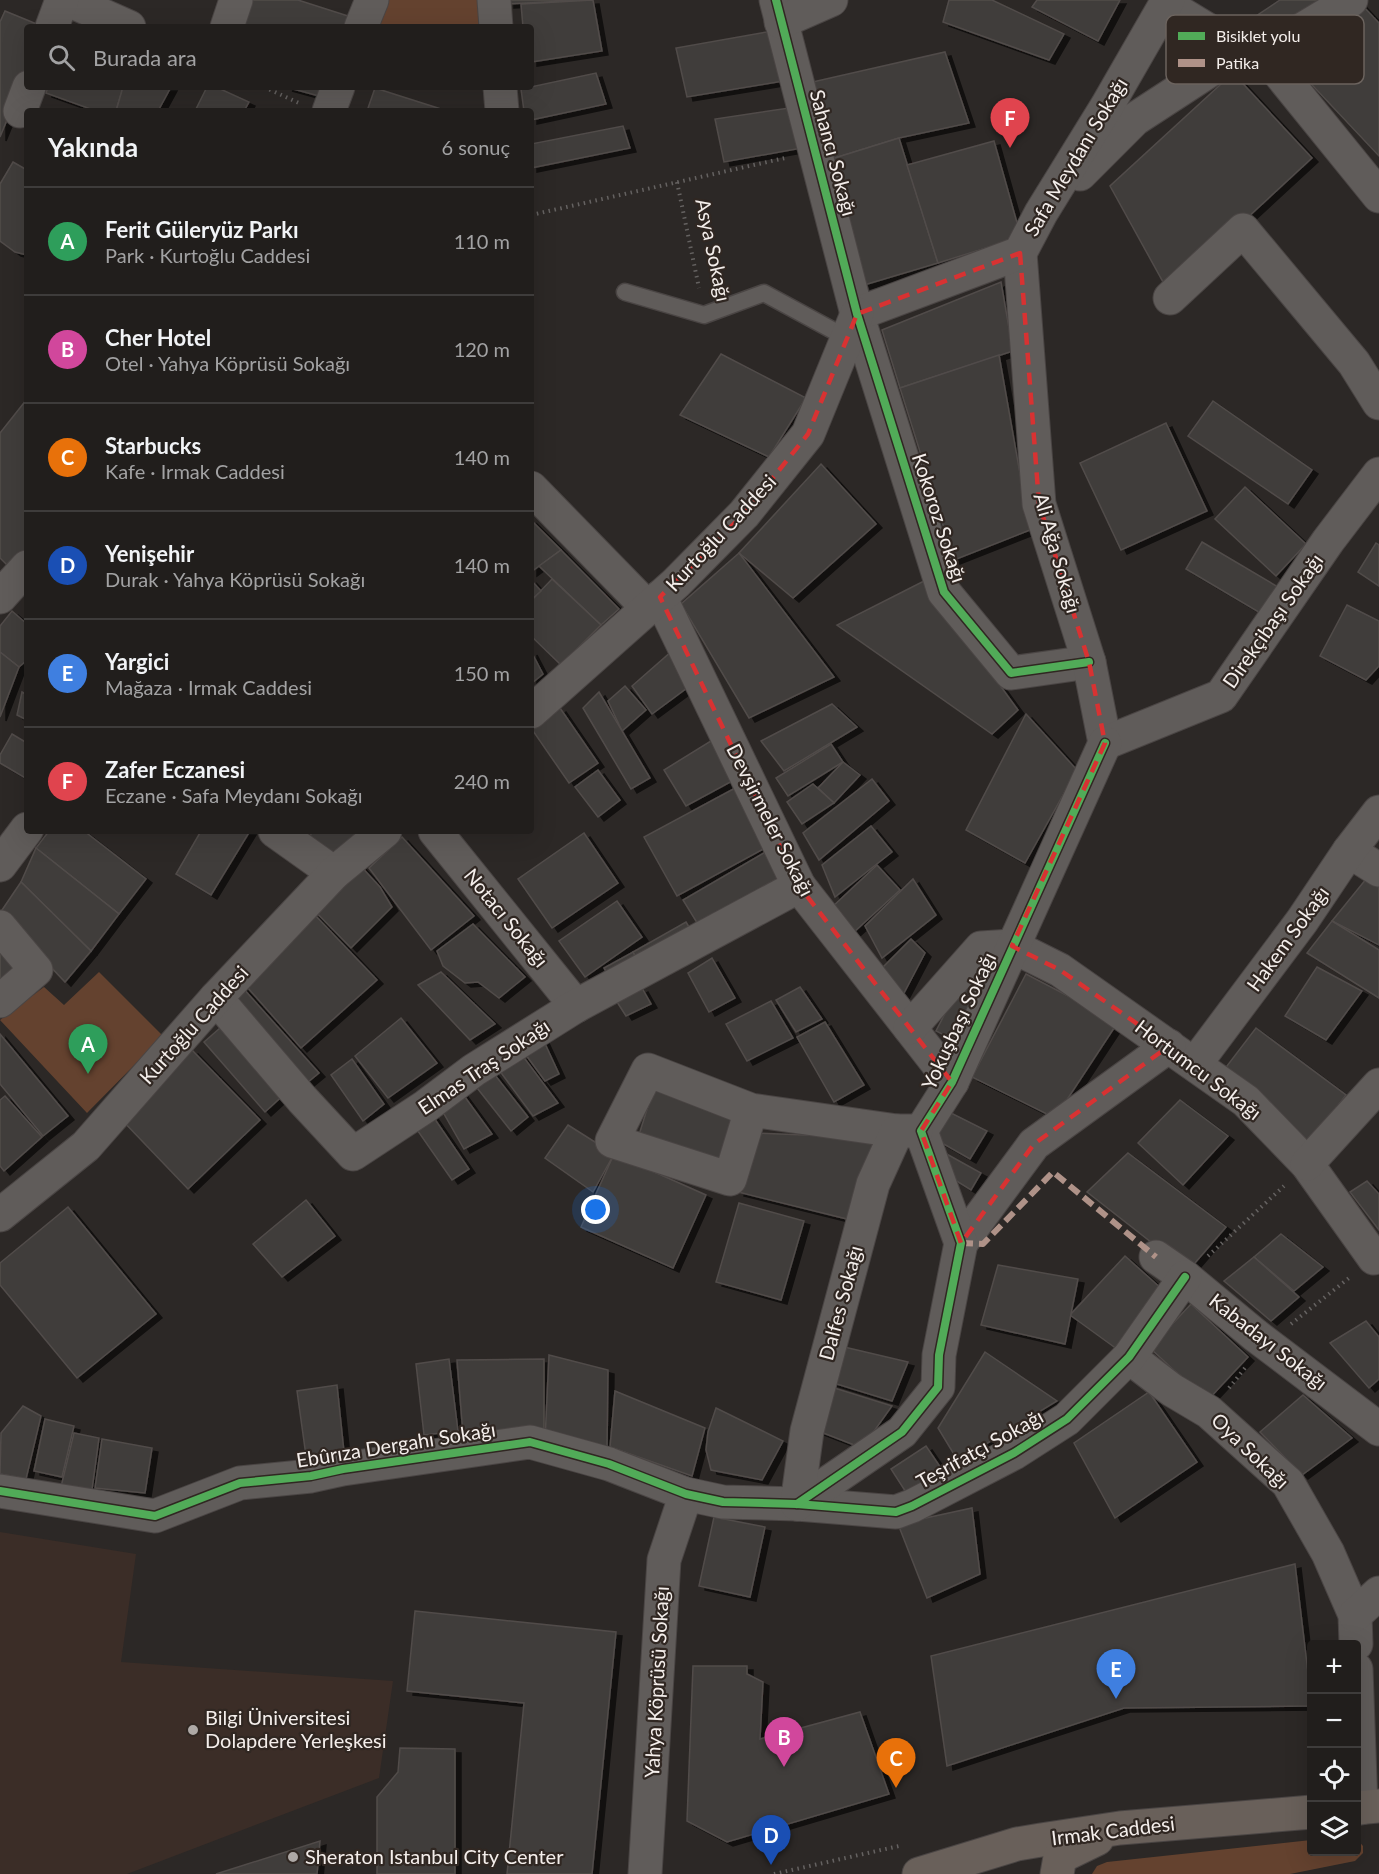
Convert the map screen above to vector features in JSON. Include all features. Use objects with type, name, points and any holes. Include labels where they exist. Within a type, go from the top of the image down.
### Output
[{"type":"main road","name":"Irmak Caddesi","points":[[919,1874],[1017,1844],[1120,1828],[1307,1812]]},
{"type":"main road","points":[[1057,1874],[1060,1857],[1120,1828]]},
{"type":"street","points":[[53,24],[62,0]]},
{"type":"street","points":[[68,0],[122,24]]},
{"type":"street","points":[[228,24],[236,0]]},
{"type":"street","points":[[363,24],[372,0]]},
{"type":"street","points":[[494,0],[496,24]]},
{"type":"street","points":[[778,11],[831,0]]},
{"type":"street","points":[[1322,15],[1351,0]]},
{"type":"street","name":"Safa Meydanı Sokağı","points":[[852,326],[1020,253],[1041,213],[1167,2],[1189,15]]},
{"type":"street","name":"Sahancı Sokağı","points":[[778,11],[815,152],[852,326]]},
{"type":"street","points":[[1041,213],[1135,119],[1196,84]]},
{"type":"street","name":"Safa Meydanı Sokağı","points":[[1280,84],[1379,196]]},
{"type":"street","points":[[319,108],[336,90]]},
{"type":"street","points":[[500,90],[502,108]]},
{"type":"street","points":[[1170,298],[1243,231],[1354,363],[1379,403]]},
{"type":"street","name":"Ali Ağa Sokağı","points":[[1020,253],[1039,504],[1089,662],[1105,744]]},
{"type":"street","name":"Kurtoğlu Caddesi","points":[[534,706],[654,602],[744,514],[808,434],[852,326]]},
{"type":"street","name":"Kokoroz Sokağı","points":[[852,326],[944,592],[1011,673],[1089,662]]},
{"type":"street","name":"Direkçibaşı Sokağı","points":[[1105,744],[1221,696],[1328,541],[1379,474]]},
{"type":"street","name":"Devşirmeler Sokağı","points":[[534,491],[654,602],[799,886],[952,1082]]},
{"type":"street","points":[[0,597],[24,570]]},
{"type":"street","name":"Yokuşbaşı Sokağı","points":[[909,1131],[952,1082],[1105,744]]},
{"type":"street","name":"Hakem Sokağı","points":[[1195,1064],[1302,921],[1349,851],[1379,812]]},
{"type":"street","points":[[0,865],[24,833]]},
{"type":"street","points":[[278,834],[334,873]]},
{"type":"street","name":"Kurtoğlu Caddesi","points":[[0,1215],[86,1146],[216,998],[334,873],[381,834]]},
{"type":"street","name":"Notacı Sokağı","points":[[437,834],[576,1006]]},
{"type":"street","points":[[1349,851],[1379,870]]},
{"type":"street","name":"Elmas Traş Sokağı","points":[[216,998],[302,1098],[354,1154],[426,1106],[474,1070],[576,1006],[799,886]]},
{"type":"street","points":[[0,927],[36,970],[0,1001]]},
{"type":"street","name":"Yokuşbaşı Sokağı","points":[[910,1028],[981,948],[1012,946]]},
{"type":"street","name":"Hortumcu Sokağı","points":[[1012,946],[1060,970],[1246,1101],[1307,1164],[1377,1256]]},
{"type":"street","points":[[797,1504],[902,1432],[938,1387],[939,1355],[961,1243],[1034,1144],[1168,1046]]},
{"type":"street","points":[[1307,1164],[1379,1085]]},
{"type":"street","points":[[751,1110],[909,1131],[961,1243]]},
{"type":"street","name":"Dalfes Sokağı","points":[[797,1504],[807,1431],[873,1184],[909,1131]]},
{"type":"street","name":"Kabadayı Sokağı","points":[[1156,1257],[1185,1277],[1256,1335],[1379,1429]]},
{"type":"street","name":"Teşrifatçı Sokağı","points":[[797,1504],[896,1512],[1014,1454],[1067,1419],[1129,1357],[1185,1277]]},
{"type":"street","name":"Oya Sokağı","points":[[1129,1357],[1172,1390],[1209,1412],[1288,1483],[1328,1553],[1355,1630]]},
{"type":"street","name":"Ebûrıza Dergahı Sokağı","points":[[0,1491],[156,1516],[240,1483],[311,1476],[343,1469],[530,1442],[609,1464],[686,1494],[723,1502],[797,1504]]},
{"type":"street","name":"Yahya Köprüsü Sokağı","points":[[645,1874],[664,1560],[686,1494]]},
{"type":"street","points":[[1355,1630],[1379,1593]]},
{"type":"street","points":[[1358,1694],[1366,1807]]},
{"type":"lane","points":[[625,292],[704,315]]},
{"type":"lane","name":"Asya Sokağı","points":[[704,315],[764,293],[852,326]]},
{"type":"path","points":[[271,90],[316,108]]},
{"type":"path","points":[[1185,1277],[1307,1164]]},
{"type":"highlighted area","points":[[1020,253],[1039,504],[1089,662],[1105,743],[1012,946],[1060,970],[1169,1046],[1034,1144],[961,1243],[921,1131],[952,1082],[799,886],[660,597],[744,514],[808,434],[857,314]]},
{"type":"shaded area","points":[[388,0],[480,0],[482,24],[379,24]]},
{"type":"shaded area","points":[[99,972],[163,1036],[87,1113],[0,1020],[44,987],[64,1005]]},
{"type":"shaded area","name":"Bilgi Üniversitesi Dolapdere Yerleşkesi","points":[[0,1532],[136,1554],[121,1662],[393,1681],[379,1778],[127,1874],[0,1874]]},
{"type":"shaded area","points":[[1307,1840],[1307,1856],[1360,1856],[1355,1861],[1290,1874],[1092,1874],[1097,1866],[1107,1862]]},
{"type":"building","points":[[249,0],[298,0],[348,16],[345,24],[241,24]]},
{"type":"building","points":[[508,0],[584,0],[508,4]]},
{"type":"building","points":[[593,0],[602,51],[534,62],[534,24],[523,24],[521,4]]},
{"type":"building","points":[[949,0],[992,0],[1064,34],[1049,60],[943,22]]},
{"type":"building","points":[[1037,0],[1120,0],[1098,41],[1032,7]]},
{"type":"building","points":[[1280,0],[1329,0],[1307,15],[1258,15]]},
{"type":"building","points":[[1361,4],[1379,23],[1379,156],[1311,84],[1364,84],[1364,15],[1343,15]]},
{"type":"building","points":[[5,11],[37,24],[24,24],[24,78],[0,137],[0,22]]},
{"type":"building","points":[[772,31],[784,81],[687,97],[676,48]]},
{"type":"building","points":[[945,52],[969,123],[899,138],[825,161],[808,83]]},
{"type":"building","points":[[596,73],[606,104],[534,119],[534,108],[524,108],[521,90],[534,90],[534,86]]},
{"type":"building","points":[[1221,84],[1243,84],[1312,158],[1168,291],[1110,186]]},
{"type":"building","points":[[47,90],[122,90],[117,108],[88,108],[46,93]]},
{"type":"building","points":[[122,90],[169,90],[160,108],[117,108]]},
{"type":"building","points":[[206,90],[223,90],[249,102],[246,108],[196,108]]},
{"type":"building","points":[[297,90],[321,90],[319,96]]},
{"type":"building","points":[[374,90],[381,90],[438,108],[368,108]]},
{"type":"building","points":[[789,108],[802,148],[724,162],[715,119]]},
{"type":"building","points":[[623,126],[630,148],[534,167],[534,143]]},
{"type":"building","points":[[899,138],[938,263],[864,285],[825,161]]},
{"type":"building","points":[[994,141],[1021,237],[938,263],[907,165]]},
{"type":"building","points":[[13,162],[24,168],[24,254],[15,252],[0,241],[0,184]]},
{"type":"building","points":[[1001,282],[1013,351],[900,388],[882,330]]},
{"type":"building","points":[[721,354],[806,398],[769,457],[680,415]]},
{"type":"building","points":[[999,355],[1030,530],[954,560],[900,388]]},
{"type":"building","points":[[1213,401],[1312,470],[1288,504],[1188,436]]},
{"type":"building","points":[[24,403],[24,553],[11,569],[0,558],[0,433]]},
{"type":"building","points":[[1166,423],[1207,511],[1121,550],[1080,463]]},
{"type":"building","points":[[821,464],[876,524],[793,598],[739,553]]},
{"type":"building","points":[[1245,487],[1306,544],[1276,576],[1215,519]]},
{"type":"building","points":[[534,523],[561,550],[534,570]]},
{"type":"building","points":[[1202,542],[1278,587],[1262,614],[1186,569]]},
{"type":"building","points":[[1376,543],[1379,545],[1379,586],[1358,572]]},
{"type":"building","points":[[561,550],[619,609],[601,625],[539,566]]},
{"type":"building","points":[[739,553],[834,677],[749,718],[681,604]]},
{"type":"building","points":[[552,579],[601,625],[561,665],[534,639],[534,598]]},
{"type":"building","points":[[924,581],[1018,710],[992,734],[837,625]]},
{"type":"building","points":[[534,583],[541,591],[534,597]]},
{"type":"building","points":[[1347,605],[1379,621],[1379,666],[1366,680],[1320,656]]},
{"type":"building","points":[[12,611],[24,621],[24,663],[19,667],[0,652],[0,626]]},
{"type":"building","points":[[672,651],[691,685],[652,714],[632,686]]},
{"type":"building","points":[[0,652],[19,667],[0,717]]},
{"type":"building","points":[[534,657],[543,674],[534,682]]},
{"type":"building","points":[[625,686],[646,710],[622,731],[608,701]]},
{"type":"building","points":[[22,692],[24,693],[24,718],[17,715]]},
{"type":"building","points":[[599,692],[650,778],[631,789],[583,708]]},
{"type":"building","points":[[832,704],[857,727],[784,771],[761,741]]},
{"type":"building","points":[[560,708],[598,763],[569,783],[534,732],[534,726]]},
{"type":"building","points":[[1026,714],[1077,770],[1025,863],[966,830]]},
{"type":"building","points":[[12,734],[24,741],[24,777],[0,763],[0,755]]},
{"type":"building","points":[[714,739],[736,779],[686,806],[664,770]]},
{"type":"building","points":[[831,744],[843,762],[788,796],[776,778]]},
{"type":"building","points":[[843,762],[860,775],[834,803],[818,788]]},
{"type":"building","points":[[598,770],[620,800],[598,817],[575,787]]},
{"type":"building","points":[[872,779],[889,801],[819,860],[803,833]]},
{"type":"building","points":[[813,784],[834,803],[802,824],[787,802]]},
{"type":"building","points":[[737,787],[769,846],[677,896],[644,837]]},
{"type":"building","points":[[871,826],[892,852],[835,897],[822,865]]},
{"type":"building","points":[[584,833],[618,883],[552,928],[518,879]]},
{"type":"building","points":[[47,834],[88,834],[146,879],[119,914],[36,848]]},
{"type":"building","points":[[199,834],[248,834],[211,895],[176,874]]},
{"type":"building","points":[[311,834],[362,834],[340,861],[309,837]]},
{"type":"building","points":[[402,837],[474,916],[431,950],[369,868]]},
{"type":"building","points":[[774,847],[789,873],[699,926],[683,900]]},
{"type":"building","points":[[36,848],[119,914],[91,951],[21,882]]},
{"type":"building","points":[[357,862],[380,887],[392,907],[351,948],[309,905]]},
{"type":"building","points":[[877,865],[900,890],[853,933],[830,909]]},
{"type":"building","points":[[1375,868],[1379,871],[1379,945],[1332,921]]},
{"type":"building","points":[[913,879],[936,915],[882,958],[865,926]]},
{"type":"building","points":[[21,882],[91,951],[65,982],[0,913]]},
{"type":"building","points":[[617,901],[642,937],[585,977],[559,941]]},
{"type":"building","points":[[313,913],[377,980],[301,1048],[240,979]]},
{"type":"building","points":[[1332,921],[1379,950],[1379,998],[1307,953]]},
{"type":"building","points":[[686,922],[695,937],[641,968],[633,952]]},
{"type":"building","points":[[473,924],[525,977],[499,998],[478,982],[465,983],[443,966],[437,951]]},
{"type":"building","points":[[911,939],[925,953],[903,995],[881,969]]},
{"type":"building","points":[[0,942],[20,971],[0,990]]},
{"type":"building","points":[[633,952],[641,968],[613,983],[604,968]]},
{"type":"building","points":[[712,958],[735,998],[709,1012],[688,973]]},
{"type":"building","points":[[1317,967],[1362,991],[1326,1040],[1285,1016]]},
{"type":"building","points":[[441,972],[495,1024],[470,1040],[418,985]]},
{"type":"building","points":[[1026,974],[1118,1022],[1055,1118],[972,1077]]},
{"type":"building","points":[[961,982],[983,993],[958,1042],[936,1031]]},
{"type":"building","points":[[242,987],[319,1073],[302,1087],[225,1001]]},
{"type":"building","points":[[800,987],[822,1019],[796,1032],[776,1000]]},
{"type":"building","points":[[642,988],[651,1004],[626,1016],[617,1002]]},
{"type":"building","points":[[771,1001],[793,1038],[747,1061],[726,1024]]},
{"type":"building","points":[[401,1018],[437,1063],[388,1098],[355,1056]]},
{"type":"building","points":[[228,1021],[289,1090],[265,1112],[204,1042]]},
{"type":"building","points":[[825,1022],[864,1085],[834,1102],[797,1037]]},
{"type":"building","points":[[1256,1028],[1346,1095],[1310,1143],[1220,1075]]},
{"type":"building","points":[[0,1034],[68,1116],[43,1136],[0,1084]]},
{"type":"building","points":[[541,1035],[559,1074],[545,1081],[523,1051]]},
{"type":"building","points":[[192,1050],[260,1120],[188,1189],[121,1119]]},
{"type":"building","points":[[522,1055],[558,1103],[533,1116],[499,1070]]},
{"type":"building","points":[[352,1059],[384,1104],[363,1121],[331,1075]]},
{"type":"building","points":[[491,1070],[528,1117],[511,1131],[474,1084]]},
{"type":"building","points":[[654,1087],[738,1115],[722,1165],[638,1138]]},
{"type":"building","points":[[462,1093],[492,1134],[464,1149],[439,1105]]},
{"type":"building","points":[[5,1096],[42,1137],[4,1171],[0,1166],[0,1100]]},
{"type":"building","points":[[1180,1100],[1228,1136],[1183,1185],[1138,1143]]},
{"type":"building","points":[[939,1107],[987,1131],[970,1159],[926,1134]]},
{"type":"building","points":[[430,1112],[469,1169],[452,1180],[413,1124]]},
{"type":"building","points":[[568,1125],[614,1154],[593,1192],[545,1158]]},
{"type":"building","points":[[754,1133],[879,1138],[847,1219],[738,1192]]},
{"type":"building","points":[[943,1152],[981,1173],[971,1190],[937,1169]]},
{"type":"building","points":[[1128,1153],[1226,1227],[1188,1271],[1087,1192]]},
{"type":"building","points":[[614,1154],[706,1195],[673,1268],[581,1227]]},
{"type":"building","points":[[1367,1181],[1379,1194],[1379,1230],[1350,1192]]},
{"type":"building","points":[[306,1200],[335,1236],[282,1277],[253,1244]]},
{"type":"building","points":[[739,1203],[804,1221],[781,1300],[716,1282]]},
{"type":"building","points":[[68,1207],[156,1314],[77,1378],[0,1285],[0,1263]]},
{"type":"building","points":[[1281,1234],[1323,1267],[1294,1291],[1254,1257]]},
{"type":"building","points":[[1125,1256],[1163,1290],[1121,1352],[1070,1315]]},
{"type":"building","points":[[1254,1257],[1299,1297],[1271,1321],[1224,1281]]},
{"type":"building","points":[[998,1265],[1078,1279],[1065,1344],[981,1325]]},
{"type":"building","points":[[1191,1304],[1248,1357],[1207,1401],[1150,1348]]},
{"type":"building","points":[[1366,1321],[1379,1337],[1379,1379],[1369,1388],[1330,1343]]},
{"type":"building","points":[[840,1346],[908,1362],[892,1401],[827,1381]]},
{"type":"building","points":[[985,1352],[1057,1401],[958,1461],[938,1428]]},
{"type":"building","points":[[549,1355],[608,1370],[607,1449],[545,1440]]},
{"type":"building","points":[[449,1359],[458,1431],[424,1435],[416,1364]]},
{"type":"building","points":[[544,1359],[544,1436],[463,1434],[457,1360]]},
{"type":"building","points":[[337,1385],[344,1452],[306,1456],[297,1391]]},
{"type":"building","points":[[828,1386],[892,1406],[862,1448],[813,1429]]},
{"type":"building","points":[[615,1391],[705,1428],[692,1476],[610,1447]]},
{"type":"building","points":[[1149,1392],[1197,1462],[1115,1518],[1074,1443]]},
{"type":"building","points":[[1303,1395],[1352,1438],[1302,1475],[1260,1432]]},
{"type":"building","points":[[23,1406],[41,1416],[26,1479],[0,1474],[1,1433]]},
{"type":"building","points":[[716,1408],[783,1441],[762,1480],[711,1470],[706,1450],[708,1432]]},
{"type":"building","points":[[45,1419],[74,1426],[62,1477],[34,1471]]},
{"type":"building","points":[[74,1433],[99,1438],[91,1497],[60,1491]]},
{"type":"building","points":[[102,1439],[152,1448],[145,1493],[95,1488]]},
{"type":"building","points":[[926,1446],[945,1474],[909,1497],[891,1469]]},
{"type":"building","points":[[972,1508],[980,1574],[927,1598],[898,1524]]},
{"type":"building","points":[[714,1517],[765,1527],[750,1597],[699,1586]]},
{"type":"building","points":[[1295,1564],[1307,1664],[1307,1706],[1124,1708],[947,1766],[931,1656]]},
{"type":"building","points":[[415,1611],[616,1632],[592,1874],[507,1874],[524,1703],[407,1691]]},
{"type":"building","points":[[693,1666],[747,1666],[747,1674],[763,1682],[760,1739],[860,1712],[889,1794],[727,1842],[687,1821]]},
{"type":"building","points":[[400,1748],[455,1749],[455,1874],[377,1874],[377,1797],[398,1772]]},
{"type":"building","name":"Sheraton Istanbul City Center","points":[[320,1841],[317,1874],[216,1874]]},
{"type":"marked path","points":[[961,1243],[983,1244],[1053,1172],[1156,1257]]},
{"type":"cycle path","points":[[776,0],[857,314],[944,592],[1011,673],[1089,662]]},
{"type":"cycle path","points":[[797,1504],[902,1432],[938,1387],[939,1355],[961,1243],[921,1131],[952,1082],[1105,743]]},
{"type":"cycle path","points":[[0,1491],[155,1516],[240,1483],[311,1476],[343,1469],[530,1442],[609,1464],[686,1494],[723,1502],[797,1504],[896,1512],[1014,1453],[1067,1419],[1129,1357],[1185,1277]]},
{"type":"place","name":"Zafer Eczanesi","points":[[1010,148]]},
{"type":"place","name":"Ferit Güleryüz Parkı","points":[[88,1074]]},
{"type":"place","name":"Yargici","points":[[1116,1699]]},
{"type":"place","name":"Bilgi Üniversitesi Dolapdere Yerleşkesi","points":[[193,1730]]},
{"type":"place","name":"Cher Hotel","points":[[784,1767]]},
{"type":"place","name":"Starbucks","points":[[896,1788]]},
{"type":"place","name":"Sheraton Istanbul City Center","points":[[293,1857]]},
{"type":"place","name":"Yenişehir","points":[[771,1865]]}]
